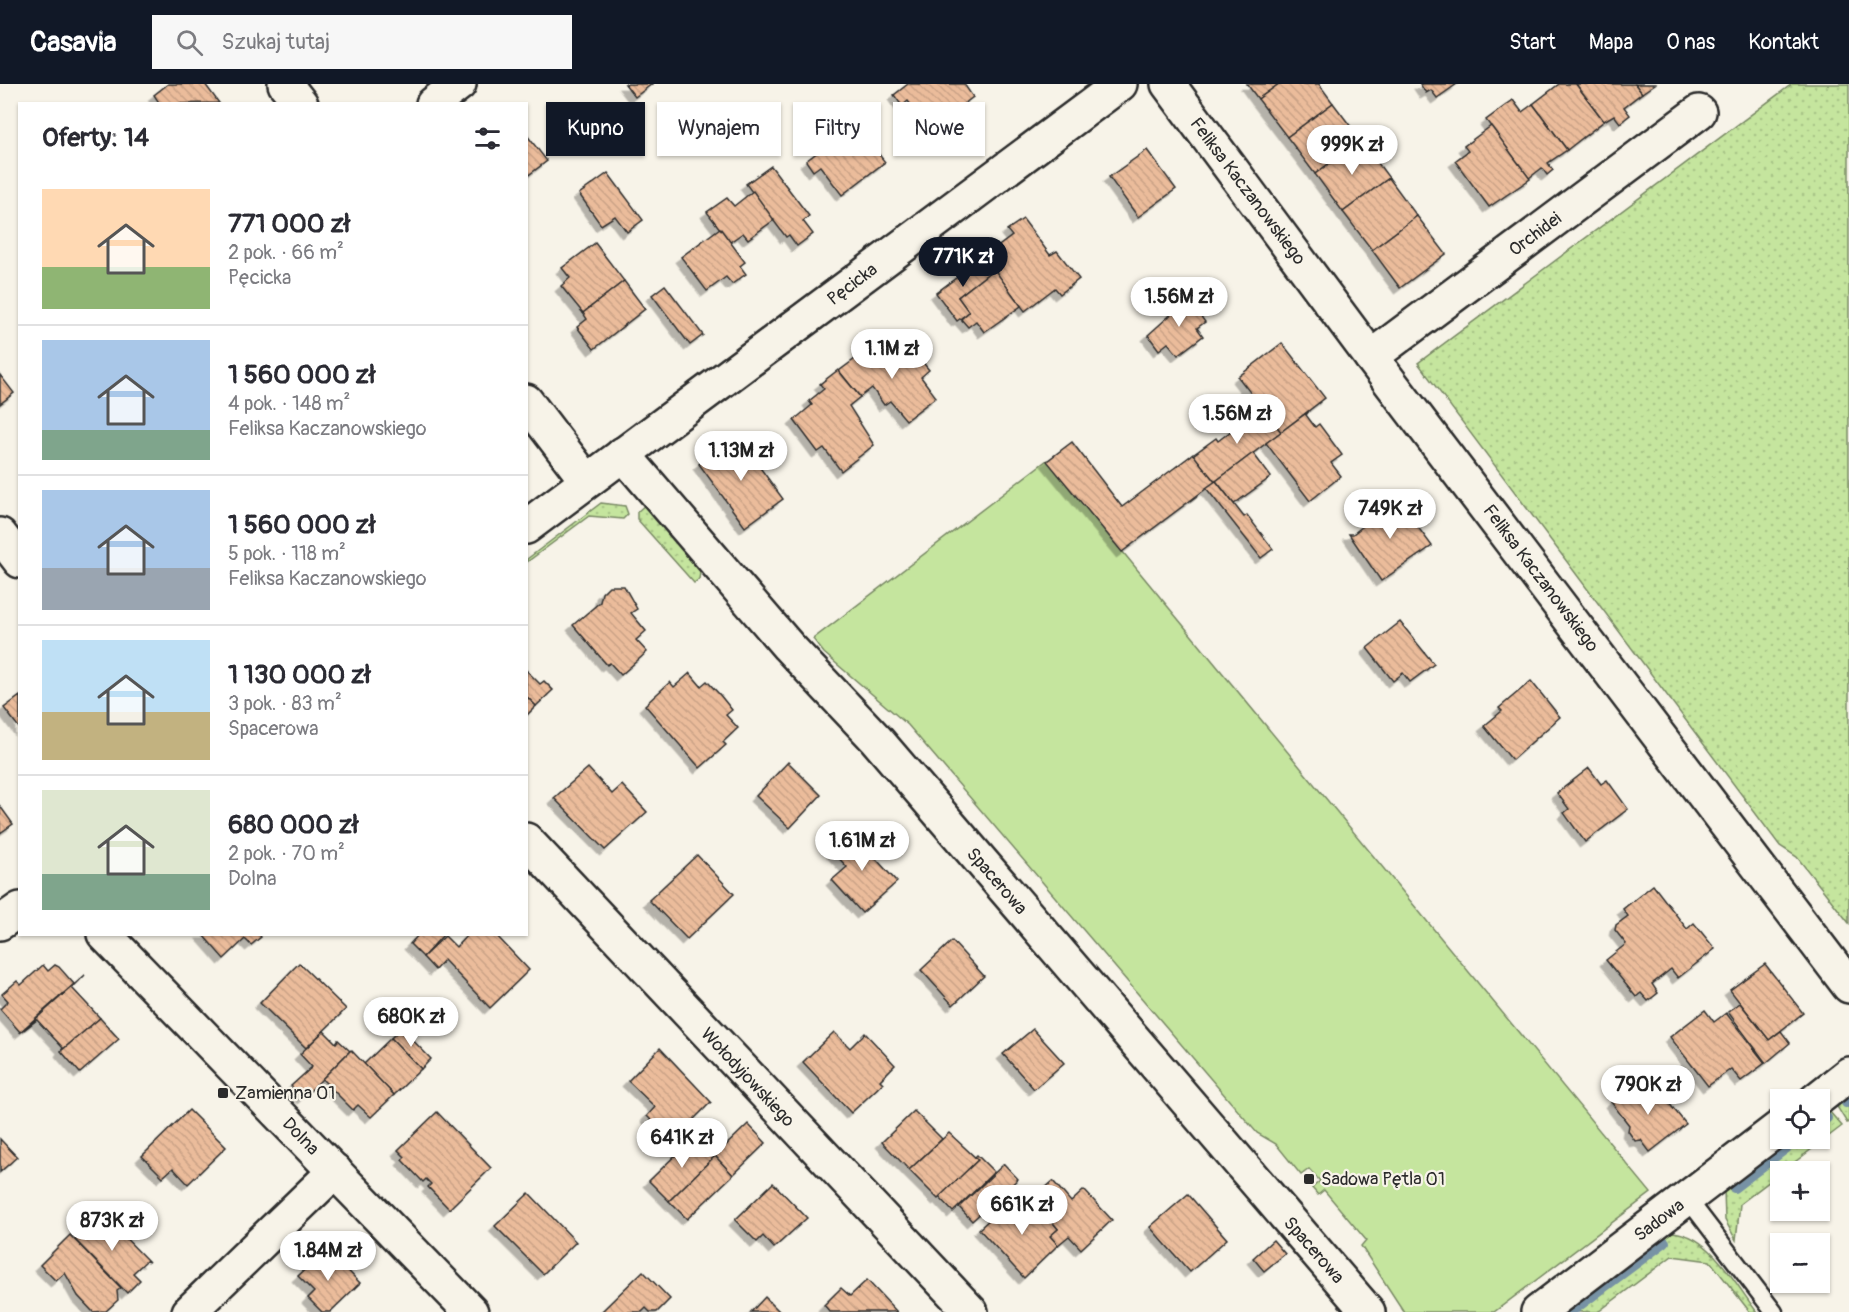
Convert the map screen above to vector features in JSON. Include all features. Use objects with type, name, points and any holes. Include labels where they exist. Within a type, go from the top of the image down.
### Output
[{"type":"street","points":[[285,84],[299,102]]},
{"type":"street","points":[[436,102],[459,84]]},
{"type":"street","name":"Pęcicka","points":[[528,525],[1120,84]]},
{"type":"street","name":"Feliksa Kaczanowskiego","points":[[1168,84],[1371,357],[1849,986]]},
{"type":"street","name":"Orchidei","points":[[1371,357],[1699,112]]},
{"type":"street","points":[[528,404],[587,481]]},
{"type":"street","name":"Spacerowa","points":[[623,454],[788,646],[876,740],[1368,1312]]},
{"type":"street","points":[[0,535],[18,558]]},
{"type":"street","name":"Wołodyjowskiego","points":[[528,842],[971,1312]]},
{"type":"street","points":[[0,923],[18,910]]},
{"type":"street","name":"Dolna","points":[[106,936],[471,1312]]},
{"type":"street","points":[[1830,1089],[1849,1074]]},
{"type":"street","name":"Sadowa","points":[[1538,1312],[1770,1135]]},
{"type":"street","points":[[189,1312],[334,1171]]},
{"type":"lane","points":[[1687,1198],[1774,1312]]},
{"type":"green space","points":[[1792,84],[1849,84],[1849,923],[1797,857],[1780,846],[1418,363]]},
{"type":"green space","points":[[1047,460],[1651,1193],[1494,1312],[1404,1312],[1361,1246],[1366,1240],[1324,1190],[1318,1195],[1312,1188],[1320,1181],[1309,1169],[1301,1175],[1276,1144],[1257,1133],[908,725],[824,653],[813,639]]},
{"type":"green space","points":[[601,503],[625,506],[628,514],[623,519],[589,516],[528,561],[528,558]]},
{"type":"green space","points":[[646,504],[701,567],[699,579],[694,583],[637,519],[637,512]]},
{"type":"green space","points":[[1849,1095],[1849,1121],[1847,1123],[1836,1105]]},
{"type":"green space","points":[[1830,1112],[1842,1126],[1830,1135]]},
{"type":"green space","points":[[1778,1149],[1812,1149],[1796,1161],[1770,1161],[1770,1181],[1740,1204],[1736,1240],[1725,1220],[1724,1189]]},
{"type":"green space","points":[[1667,1232],[1682,1234],[1708,1249],[1719,1260],[1757,1312],[1750,1312],[1710,1261],[1672,1256],[1598,1312],[1561,1312]]},
{"type":"building","points":[[168,84],[205,84],[218,102],[159,102],[154,95]]},
{"type":"building","points":[[625,84],[652,84],[635,97]]},
{"type":"building","points":[[908,84],[964,84],[973,97],[966,102],[899,102],[894,95]]},
{"type":"building","points":[[1247,84],[1279,84],[1258,99]]},
{"type":"building","points":[[1279,84],[1319,84],[1333,103],[1287,137],[1258,99]]},
{"type":"building","points":[[1420,84],[1457,84],[1437,98],[1431,90],[1426,93]]},
{"type":"building","points":[[1559,84],[1576,84],[1604,121],[1567,150],[1533,104]]},
{"type":"building","points":[[1576,84],[1635,84],[1642,93],[1624,107],[1630,115],[1620,123],[1614,115],[1604,121]]},
{"type":"building","points":[[1635,84],[1655,84],[1642,93]]},
{"type":"building","points":[[1513,100],[1522,112],[1533,104],[1567,150],[1548,163],[1553,170],[1547,175],[1542,168],[1529,178],[1486,120]]},
{"type":"building","points":[[1333,103],[1361,140],[1315,174],[1287,137]]},
{"type":"building","points":[[1491,126],[1530,179],[1489,207],[1455,161],[1468,151],[1464,146]]},
{"type":"building","points":[[528,137],[547,161],[528,175]]},
{"type":"building","points":[[1361,140],[1389,178],[1343,212],[1315,174]]},
{"type":"building","points":[[1147,150],[1176,189],[1138,217],[1109,177]]},
{"type":"building","points":[[813,156],[880,156],[885,162],[842,195],[820,166],[813,171],[806,161]]},
{"type":"building","points":[[771,166],[809,216],[803,221],[813,234],[797,246],[789,235],[786,237],[746,184]]},
{"type":"building","points":[[608,173],[643,220],[627,232],[615,216],[601,225],[579,194]]},
{"type":"building","points":[[1389,178],[1417,216],[1372,250],[1343,212]]},
{"type":"building","points":[[753,191],[774,220],[748,239],[743,233],[730,242],[707,212],[727,198],[734,206]]},
{"type":"building","points":[[1417,216],[1446,254],[1400,288],[1372,250]]},
{"type":"building","points":[[1023,219],[1050,255],[1057,251],[1079,279],[1060,294],[1055,288],[1025,311],[984,257],[1012,236],[1007,230]]},
{"type":"building","points":[[720,228],[745,262],[740,266],[746,274],[732,284],[726,277],[707,291],[681,257]]},
{"type":"building","points":[[595,243],[624,281],[583,313],[561,286],[570,278],[562,268]]},
{"type":"building","points":[[984,257],[994,269],[958,297],[969,312],[957,321],[936,293]]},
{"type":"building","points":[[994,269],[1021,306],[984,332],[976,321],[968,327],[961,319],[969,312],[958,297]]},
{"type":"building","points":[[624,281],[645,309],[594,349],[577,327],[587,319],[583,313]]},
{"type":"building","points":[[665,285],[703,335],[690,345],[652,295]]},
{"type":"building","points":[[1180,300],[1183,305],[1189,300],[1205,322],[1197,328],[1203,336],[1178,355],[1168,343],[1159,350],[1148,335],[1176,310],[1172,306]]},
{"type":"building","points":[[1282,343],[1325,398],[1281,432],[1238,377]]},
{"type":"building","points":[[908,344],[929,370],[921,377],[936,397],[906,420],[890,401],[884,405],[872,388],[860,397],[839,371],[859,356],[865,364],[880,354],[886,361]]},
{"type":"building","points":[[838,370],[860,397],[849,406],[874,445],[841,471],[824,448],[818,452],[794,420],[812,405],[809,401],[824,389],[820,384]]},
{"type":"building","points":[[0,375],[14,393],[0,404]]},
{"type":"building","points":[[1262,407],[1281,432],[1215,482],[1193,455],[1216,438],[1218,441]]},
{"type":"building","points":[[1309,411],[1306,415],[1315,427],[1319,424],[1342,455],[1331,463],[1341,476],[1310,501],[1266,443]]},
{"type":"building","points":[[737,436],[783,499],[745,527],[699,464]]},
{"type":"building","points":[[1072,442],[1122,507],[1193,454],[1215,482],[1122,552],[1047,461]]},
{"type":"building","points":[[1253,453],[1271,477],[1234,504],[1216,481]]},
{"type":"building","points":[[1216,481],[1244,517],[1247,515],[1273,549],[1261,558],[1206,488]]},
{"type":"building","points":[[1397,499],[1432,546],[1381,581],[1349,534],[1353,534]]},
{"type":"building","points":[[609,586],[624,586],[637,609],[631,613],[646,631],[636,640],[647,652],[621,675],[610,663],[607,665],[573,625],[600,602],[602,593]]},
{"type":"building","points":[[1400,622],[1434,664],[1410,682],[1403,673],[1393,681],[1367,648]]},
{"type":"building","points":[[528,672],[540,684],[544,681],[553,690],[536,706],[528,698]]},
{"type":"building","points":[[690,673],[701,686],[707,681],[720,695],[732,710],[726,715],[738,728],[723,742],[726,745],[700,768],[645,705],[670,682],[674,687]]},
{"type":"building","points":[[1531,681],[1560,717],[1512,760],[1484,726],[1502,711],[1499,708]]},
{"type":"building","points":[[18,698],[18,726],[4,708]]},
{"type":"building","points":[[528,698],[536,706],[528,714]]},
{"type":"building","points":[[788,762],[821,795],[790,828],[756,796]]},
{"type":"building","points":[[588,768],[612,794],[622,785],[647,812],[605,850],[554,798]]},
{"type":"building","points":[[1589,768],[1601,784],[1607,780],[1628,809],[1585,842],[1564,813],[1569,809],[1557,793]]},
{"type":"building","points":[[0,806],[13,824],[0,833]]},
{"type":"building","points":[[861,827],[876,843],[868,850],[897,882],[862,913],[832,880],[847,867],[833,852]]},
{"type":"building","points":[[697,855],[734,894],[687,939],[649,900]]},
{"type":"building","points":[[1653,885],[1687,929],[1694,923],[1715,949],[1678,978],[1671,969],[1652,984],[1658,993],[1648,1001],[1641,993],[1636,997],[1606,960],[1626,944],[1615,930],[1616,925],[1628,916],[1623,909]]},
{"type":"building","points":[[204,936],[261,937],[251,945],[245,939],[224,959]]},
{"type":"building","points":[[417,936],[442,936],[423,957],[410,944]]},
{"type":"building","points":[[445,936],[456,947],[466,936],[497,936],[529,970],[490,1008],[444,960],[435,970],[423,957]]},
{"type":"building","points":[[952,941],[984,976],[953,1005],[921,970]]},
{"type":"building","points":[[299,963],[346,1009],[306,1048],[260,1003]]},
{"type":"building","points":[[1765,964],[1803,1013],[1769,1040],[1730,990]]},
{"type":"building","points":[[43,965],[48,971],[55,965],[59,967],[74,984],[20,1032],[0,1009],[8,1001],[2,994],[17,981],[21,985]]},
{"type":"building","points":[[85,975],[72,988],[100,1018],[61,1051],[63,1048],[37,1020],[20,1033]]},
{"type":"building","points":[[1740,1003],[1769,1040],[1781,1031],[1790,1043],[1766,1063],[1728,1012]]},
{"type":"building","points":[[1705,1010],[1714,1022],[1726,1013],[1765,1063],[1741,1081],[1731,1069],[1708,1086],[1670,1037]]},
{"type":"building","points":[[100,1018],[119,1039],[80,1073],[61,1051]]},
{"type":"building","points":[[401,1028],[431,1059],[421,1069],[391,1038]]},
{"type":"building","points":[[1033,1029],[1064,1063],[1034,1089],[1003,1054]]},
{"type":"building","points":[[324,1031],[336,1043],[338,1040],[350,1051],[303,1098],[291,1086],[312,1067],[300,1054]]},
{"type":"building","points":[[834,1032],[850,1048],[865,1033],[895,1065],[880,1080],[883,1083],[851,1113],[803,1062]]},
{"type":"building","points":[[391,1038],[421,1069],[394,1095],[364,1064]]},
{"type":"building","points":[[660,1048],[711,1102],[672,1141],[647,1116],[655,1107],[628,1081]]},
{"type":"building","points":[[351,1050],[394,1095],[371,1117],[358,1105],[353,1110],[322,1079]]},
{"type":"building","points":[[1633,1085],[1642,1096],[1655,1086],[1686,1124],[1650,1152],[1641,1140],[1635,1141],[1628,1131],[1629,1125],[1611,1102]]},
{"type":"building","points":[[189,1110],[226,1147],[188,1184],[173,1168],[163,1177],[142,1156]]},
{"type":"building","points":[[914,1111],[942,1139],[909,1170],[882,1142]]},
{"type":"building","points":[[437,1112],[491,1168],[449,1209],[428,1187],[431,1184],[426,1179],[423,1182],[402,1160],[405,1157],[398,1150]]},
{"type":"building","points":[[748,1124],[766,1143],[733,1175],[715,1156]]},
{"type":"building","points":[[949,1133],[978,1160],[938,1199],[909,1170]]},
{"type":"building","points":[[695,1136],[715,1156],[669,1201],[649,1181]]},
{"type":"building","points":[[0,1139],[17,1157],[0,1172]]},
{"type":"building","points":[[977,1155],[994,1172],[953,1212],[939,1197],[978,1160],[975,1157]]},
{"type":"building","points":[[715,1156],[733,1175],[687,1219],[669,1201]]},
{"type":"building","points":[[1004,1164],[1018,1179],[972,1221],[959,1207]]},
{"type":"building","points":[[1053,1181],[1071,1202],[1084,1190],[1112,1220],[1081,1249],[1069,1236],[1058,1245],[1050,1236],[1058,1229],[1033,1199]]},
{"type":"building","points":[[773,1183],[807,1218],[774,1248],[763,1236],[757,1242],[735,1220]]},
{"type":"building","points":[[529,1193],[576,1242],[543,1274],[495,1226]]},
{"type":"building","points":[[1188,1194],[1227,1239],[1190,1272],[1150,1227]]},
{"type":"building","points":[[1033,1199],[1058,1229],[1050,1236],[1058,1245],[1024,1278],[979,1229],[1003,1207],[1013,1217]]},
{"type":"building","points":[[102,1214],[149,1262],[146,1261],[133,1273],[140,1280],[127,1293],[75,1240]]},
{"type":"building","points":[[70,1235],[121,1288],[117,1291],[118,1300],[106,1311],[93,1312],[78,1296],[65,1273],[56,1281],[40,1265]]},
{"type":"building","points":[[1273,1240],[1285,1254],[1264,1271],[1253,1258]]},
{"type":"building","points":[[327,1249],[360,1283],[330,1312],[322,1312],[308,1298],[314,1292],[298,1276]]},
{"type":"building","points":[[643,1271],[670,1299],[657,1312],[650,1312],[646,1308],[642,1312],[601,1312]]},
{"type":"building","points":[[867,1280],[897,1312],[830,1312],[824,1305],[841,1288],[850,1296]]},
{"type":"building","points":[[765,1297],[780,1312],[751,1312]]},
{"type":"waterway","points":[[1734,1188],[1785,1149]]},
{"type":"waterway","points":[[1571,1312],[1665,1242]]},
{"type":"place","name":"Zamienna 01","points":[[223,1093]]},
{"type":"place","name":"Sadowa Pętla 01","points":[[1309,1179]]}]
